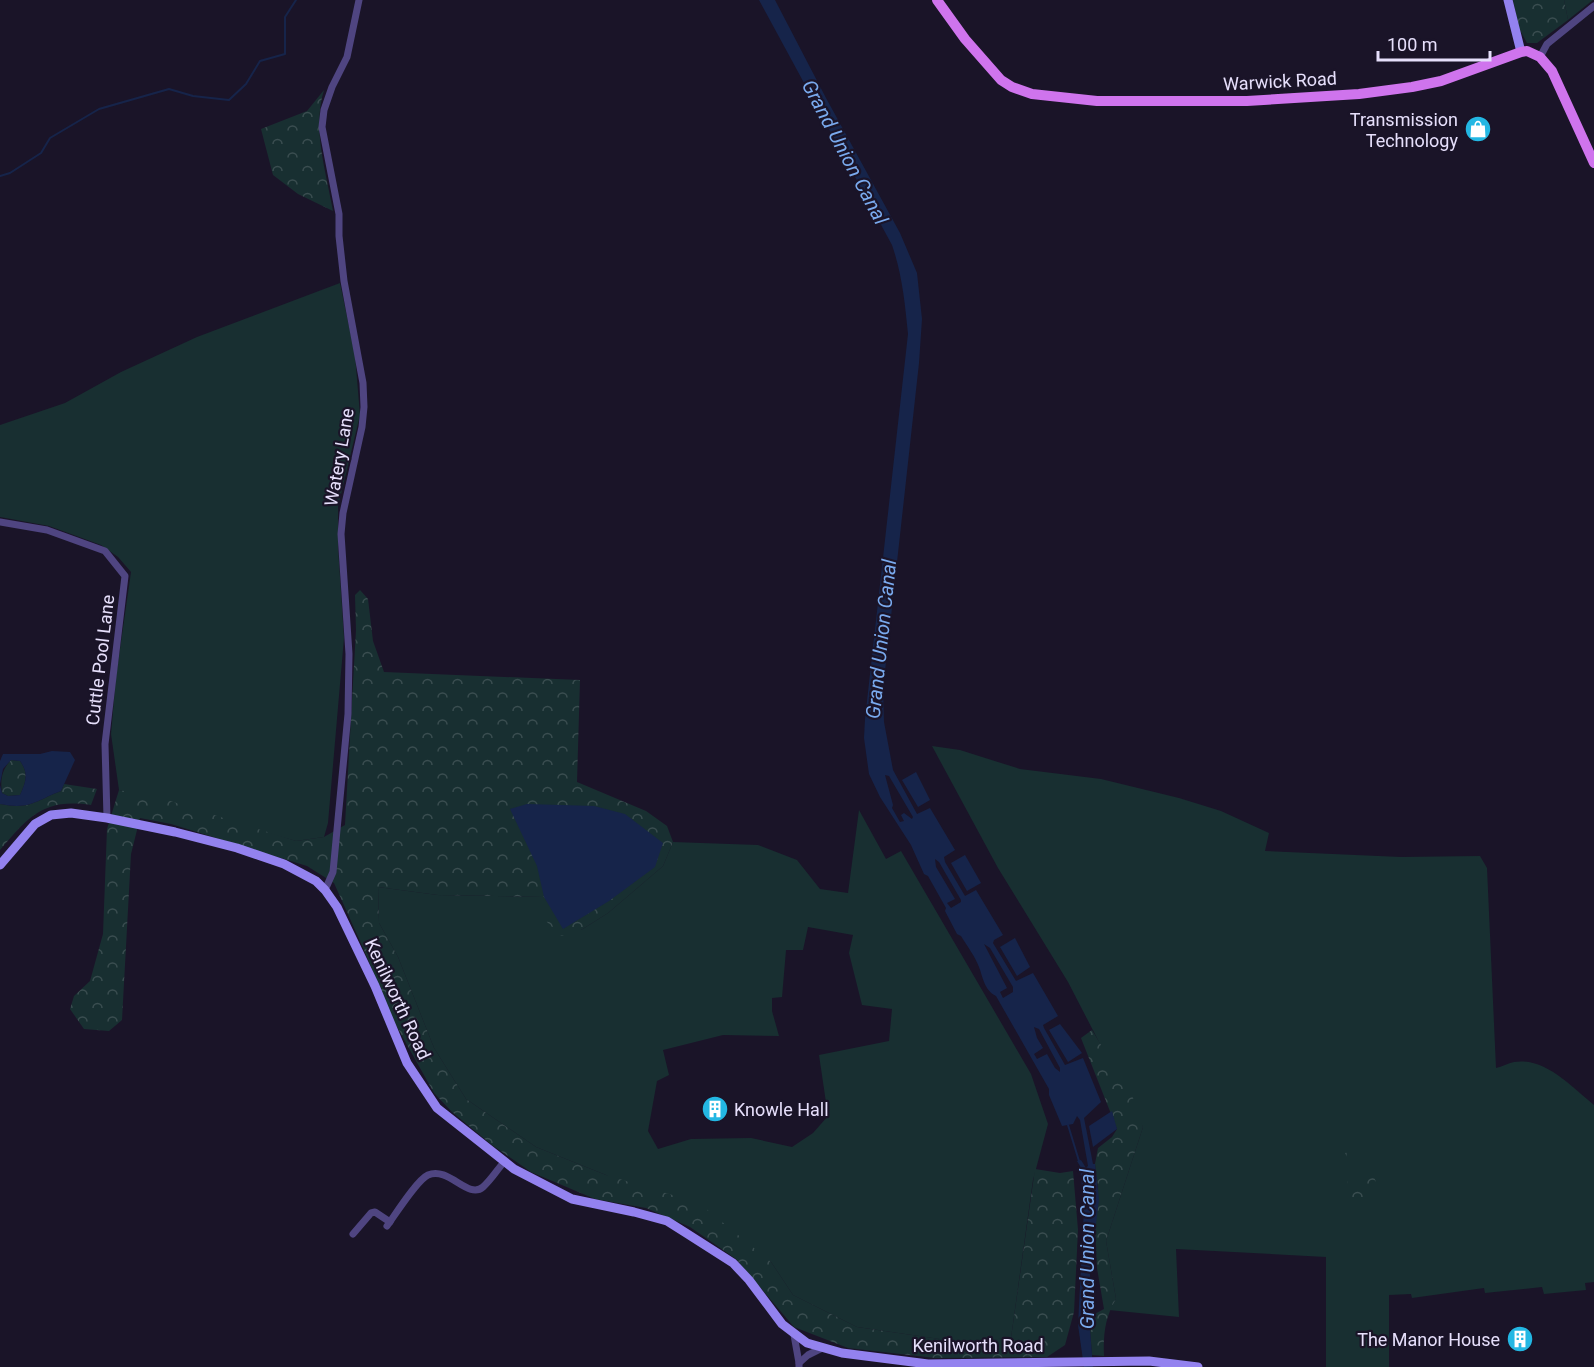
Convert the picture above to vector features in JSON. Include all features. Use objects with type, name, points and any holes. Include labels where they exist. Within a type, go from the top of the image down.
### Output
[{"type":"main road","name":"Warwick Road","points":[[937,0],[971,47],[1001,80],[1012,87],[1032,94],[1097,101],[1247,101],[1370,93],[1442,81],[1521,52]]},
{"type":"main road","points":[[1508,0],[1521,52],[1527,51],[1540,57],[1552,71],[1594,163]]},
{"type":"main road","name":"Kenilworth Road","points":[[0,865],[35,824],[51,815],[70,813],[176,832],[237,848],[293,868],[316,880],[337,907],[375,986],[407,1064],[437,1108],[514,1169],[572,1199],[667,1221],[733,1263],[749,1280],[782,1324],[794,1335],[807,1342],[822,1348],[873,1358],[928,1364],[1149,1361],[1198,1367]]},
{"type":"street","name":"Watery Lane","points":[[325,890],[333,872],[348,714],[350,654],[341,534],[343,513],[363,427],[364,407],[363,383],[344,281],[339,214],[322,127],[324,110],[332,87],[347,57],[359,0]]},
{"type":"street","points":[[1540,57],[1547,44],[1594,6]]},
{"type":"street","name":"Cuttle Pool Lane","points":[[0,522],[46,530],[105,551],[125,576],[105,744],[107,818]]},
{"type":"street","points":[[353,1234],[371,1213],[375,1212],[388,1224],[426,1176],[444,1174],[471,1190],[477,1191],[504,1162]]},
{"type":"street","points":[[794,1335],[799,1365]]},
{"type":"street","points":[[799,1365],[808,1355],[822,1348]]},
{"type":"green space","points":[[1513,0],[1564,0],[1568,20],[1537,43],[1527,43],[1519,28]]},
{"type":"green space","points":[[1564,0],[1593,0],[1568,20]]},
{"type":"green space","points":[[324,90],[319,120],[320,135],[333,211],[298,194],[273,175],[261,129],[307,111]]},
{"type":"green space","points":[[340,283],[355,355],[360,415],[338,507],[338,547],[344,638],[328,823],[324,837],[296,841],[119,790],[111,734],[116,677],[131,572],[118,557],[101,545],[49,526],[0,517],[0,425],[65,403],[121,372],[197,337]]},
{"type":"green space","points":[[360,590],[368,599],[373,641],[384,672],[580,680],[577,782],[646,811],[667,826],[673,842],[663,866],[608,913],[581,930],[561,936],[545,920],[544,897],[438,895],[378,887],[379,923],[398,957],[434,1048],[466,1099],[536,1147],[606,1175],[699,1203],[771,1262],[793,1295],[857,1327],[960,1342],[1011,1338],[1035,1169],[1060,1173],[1073,1171],[1078,1230],[1074,1312],[1065,1345],[1047,1357],[935,1358],[848,1348],[794,1327],[736,1259],[690,1227],[646,1208],[595,1199],[531,1172],[492,1145],[452,1112],[434,1093],[392,1018],[334,883],[307,866],[171,824],[140,818],[131,854],[122,1020],[109,1031],[84,1029],[70,1009],[74,996],[90,981],[103,934],[107,829],[119,790],[167,800],[296,841],[324,837],[345,825],[356,630],[355,595]]},
{"type":"green space","points":[[932,746],[960,750],[1020,769],[1101,779],[1221,811],[1269,833],[1265,851],[1401,857],[1480,856],[1487,868],[1496,1068],[1514,1062],[1536,1064],[1567,1082],[1594,1105],[1594,1282],[1585,1283],[1586,1290],[1544,1294],[1542,1287],[1485,1293],[1484,1288],[1412,1298],[1411,1294],[1389,1295],[1389,1367],[1326,1367],[1326,1257],[1176,1249],[1179,1317],[1109,1310],[1116,1299],[1106,1241],[1143,1127],[1068,982],[998,868]]},
{"type":"green space","points":[[11,760],[20,761],[25,770],[25,782],[20,795],[8,796],[2,793],[2,775]]},
{"type":"green space","points":[[64,784],[97,789],[91,805],[61,804],[49,807],[29,819],[0,850],[0,804],[19,806],[32,804],[61,791]]},
{"type":"green space","points":[[859,810],[886,859],[901,851],[1031,1074],[1048,1124],[1033,1180],[1011,1338],[960,1342],[857,1327],[793,1295],[771,1262],[606,1175],[536,1147],[466,1099],[434,1048],[398,957],[379,923],[378,887],[438,895],[544,897],[581,930],[608,913],[663,866],[673,842],[758,845],[797,860],[820,889],[848,893]],"holes":[[[808,927],[853,935],[849,953],[862,1005],[892,1009],[889,1041],[819,1055],[828,1116],[813,1133],[792,1147],[751,1138],[691,1139],[658,1149],[648,1131],[657,1081],[669,1075],[663,1050],[723,1035],[779,1036],[772,1011],[772,998],[782,997],[786,950],[803,950]]]},
{"type":"green space","points":[[1092,1030],[1133,1098],[1143,1127],[1106,1241],[1116,1299],[1106,1326],[1104,1356],[1092,1355],[1089,1317],[1104,1309],[1097,1268],[1095,1231],[1098,1188],[1095,1164],[1098,1148],[1112,1137],[1117,1129],[1081,1038]]},
{"type":"green space","points":[[1361,1143],[1376,1182],[1374,1200],[1351,1201],[1346,1173],[1363,1171],[1366,1168],[1365,1159],[1358,1148],[1351,1148],[1345,1161],[1342,1161],[1349,1149],[1354,1145]]},
{"type":"water","name":"Grand Union Canal","points":[[759,0],[775,0],[900,233],[917,273],[922,319],[919,363],[883,689],[884,722],[893,770],[917,814],[930,808],[955,850],[944,857],[945,862],[965,896],[976,890],[1003,935],[993,943],[1016,981],[1033,973],[1058,1016],[1043,1025],[1044,1028],[1065,1065],[1083,1058],[1101,1102],[1084,1118],[1093,1164],[1095,1164],[1099,1199],[1090,1275],[1089,1317],[1093,1367],[1084,1367],[1078,1325],[1084,1209],[1080,1166],[1077,1161],[1081,1160],[1086,1168],[1088,1166],[1080,1120],[1077,1116],[1073,1124],[1062,1126],[1049,1095],[1049,1089],[996,996],[986,987],[975,959],[961,936],[957,934],[945,911],[946,908],[928,876],[924,874],[911,845],[880,797],[869,774],[864,738],[865,719],[908,334],[901,278],[892,245]],"holes":[[[885,775],[889,776],[913,817],[912,819],[904,813],[901,815],[904,821],[900,822],[892,808]],[[935,859],[961,900],[951,908],[947,903],[955,899],[936,867]],[[984,944],[990,948],[1013,987],[1013,992],[1003,998],[1000,992],[1007,988]],[[1034,1027],[1039,1029],[1060,1072],[1047,1054],[1037,1059],[1034,1054],[1043,1048]]]},
{"type":"water","points":[[52,751],[70,752],[75,760],[61,791],[26,805],[0,804],[0,785],[2,793],[8,796],[20,795],[26,778],[20,761],[11,760],[3,769],[0,784],[0,761],[3,754],[40,754]]},
{"type":"water","points":[[916,772],[930,800],[918,807],[902,780]]},
{"type":"water","points":[[527,804],[594,806],[625,814],[663,843],[655,867],[609,901],[563,929],[544,897],[537,866],[510,809]]},
{"type":"water","points":[[965,855],[981,883],[967,891],[951,863]]},
{"type":"water","points":[[1015,938],[1030,967],[1017,976],[1000,947]]},
{"type":"water","points":[[1060,1024],[1082,1053],[1068,1062],[1049,1030]]},
{"type":"water","points":[[1112,1111],[1117,1129],[1093,1147],[1089,1126]]},
{"type":"waterway","points":[[0,176],[10,173],[41,153],[50,138],[99,109],[169,89],[193,96],[229,100],[246,84],[260,61],[285,54],[285,17],[296,0]]},
{"type":"waterway","name":"Grand Union Canal","points":[[1068,1125],[1079,1161]]},
{"type":"place","name":"Transmission Technology","points":[[1478,129]]},
{"type":"place","name":"Knowle Hall","points":[[715,1109]]},
{"type":"place","name":"The Manor House","points":[[1520,1339]]}]
